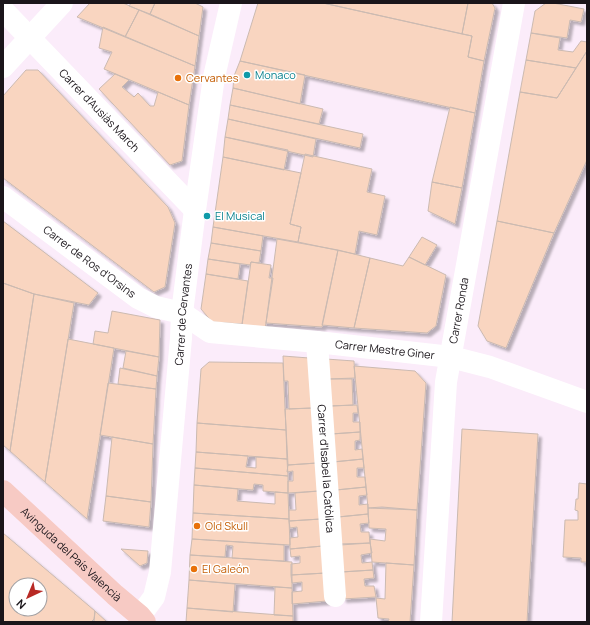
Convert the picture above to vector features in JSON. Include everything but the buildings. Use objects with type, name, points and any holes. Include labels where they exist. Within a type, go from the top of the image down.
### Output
[{"type":"main road","name":"Avinguda del País Valencià","points":[[3,491],[142,619]]},
{"type":"street","points":[[3,67],[62,3]]},
{"type":"street","name":"Carrer de Cervantes","points":[[142,619],[154,597],[160,572],[182,313],[214,77],[231,3]]},
{"type":"street","name":"Carrer Ronda","points":[[431,622],[446,382],[514,3]]},
{"type":"street","name":"Carrer d'Ausiàs March","points":[[3,10],[195,210]]},
{"type":"street","name":"Carrer de Ros d'Orsins","points":[[3,197],[138,298],[156,307],[182,313]]},
{"type":"street","name":"Carrer Mestre Giner","points":[[182,313],[210,332],[451,357],[490,367],[587,402]]},
{"type":"street","name":"Carrer d'Isabel la Catòlica","points":[[317,342],[335,596]]},
{"type":"place","name":"Monaco","points":[[247,75]]},
{"type":"place","name":"Cervantes","points":[[178,78]]},
{"type":"place","name":"El Musical","points":[[207,216]]},
{"type":"place","name":"Old Skull","points":[[197,526]]},
{"type":"place","name":"El Galeón","points":[[194,569]]}]
